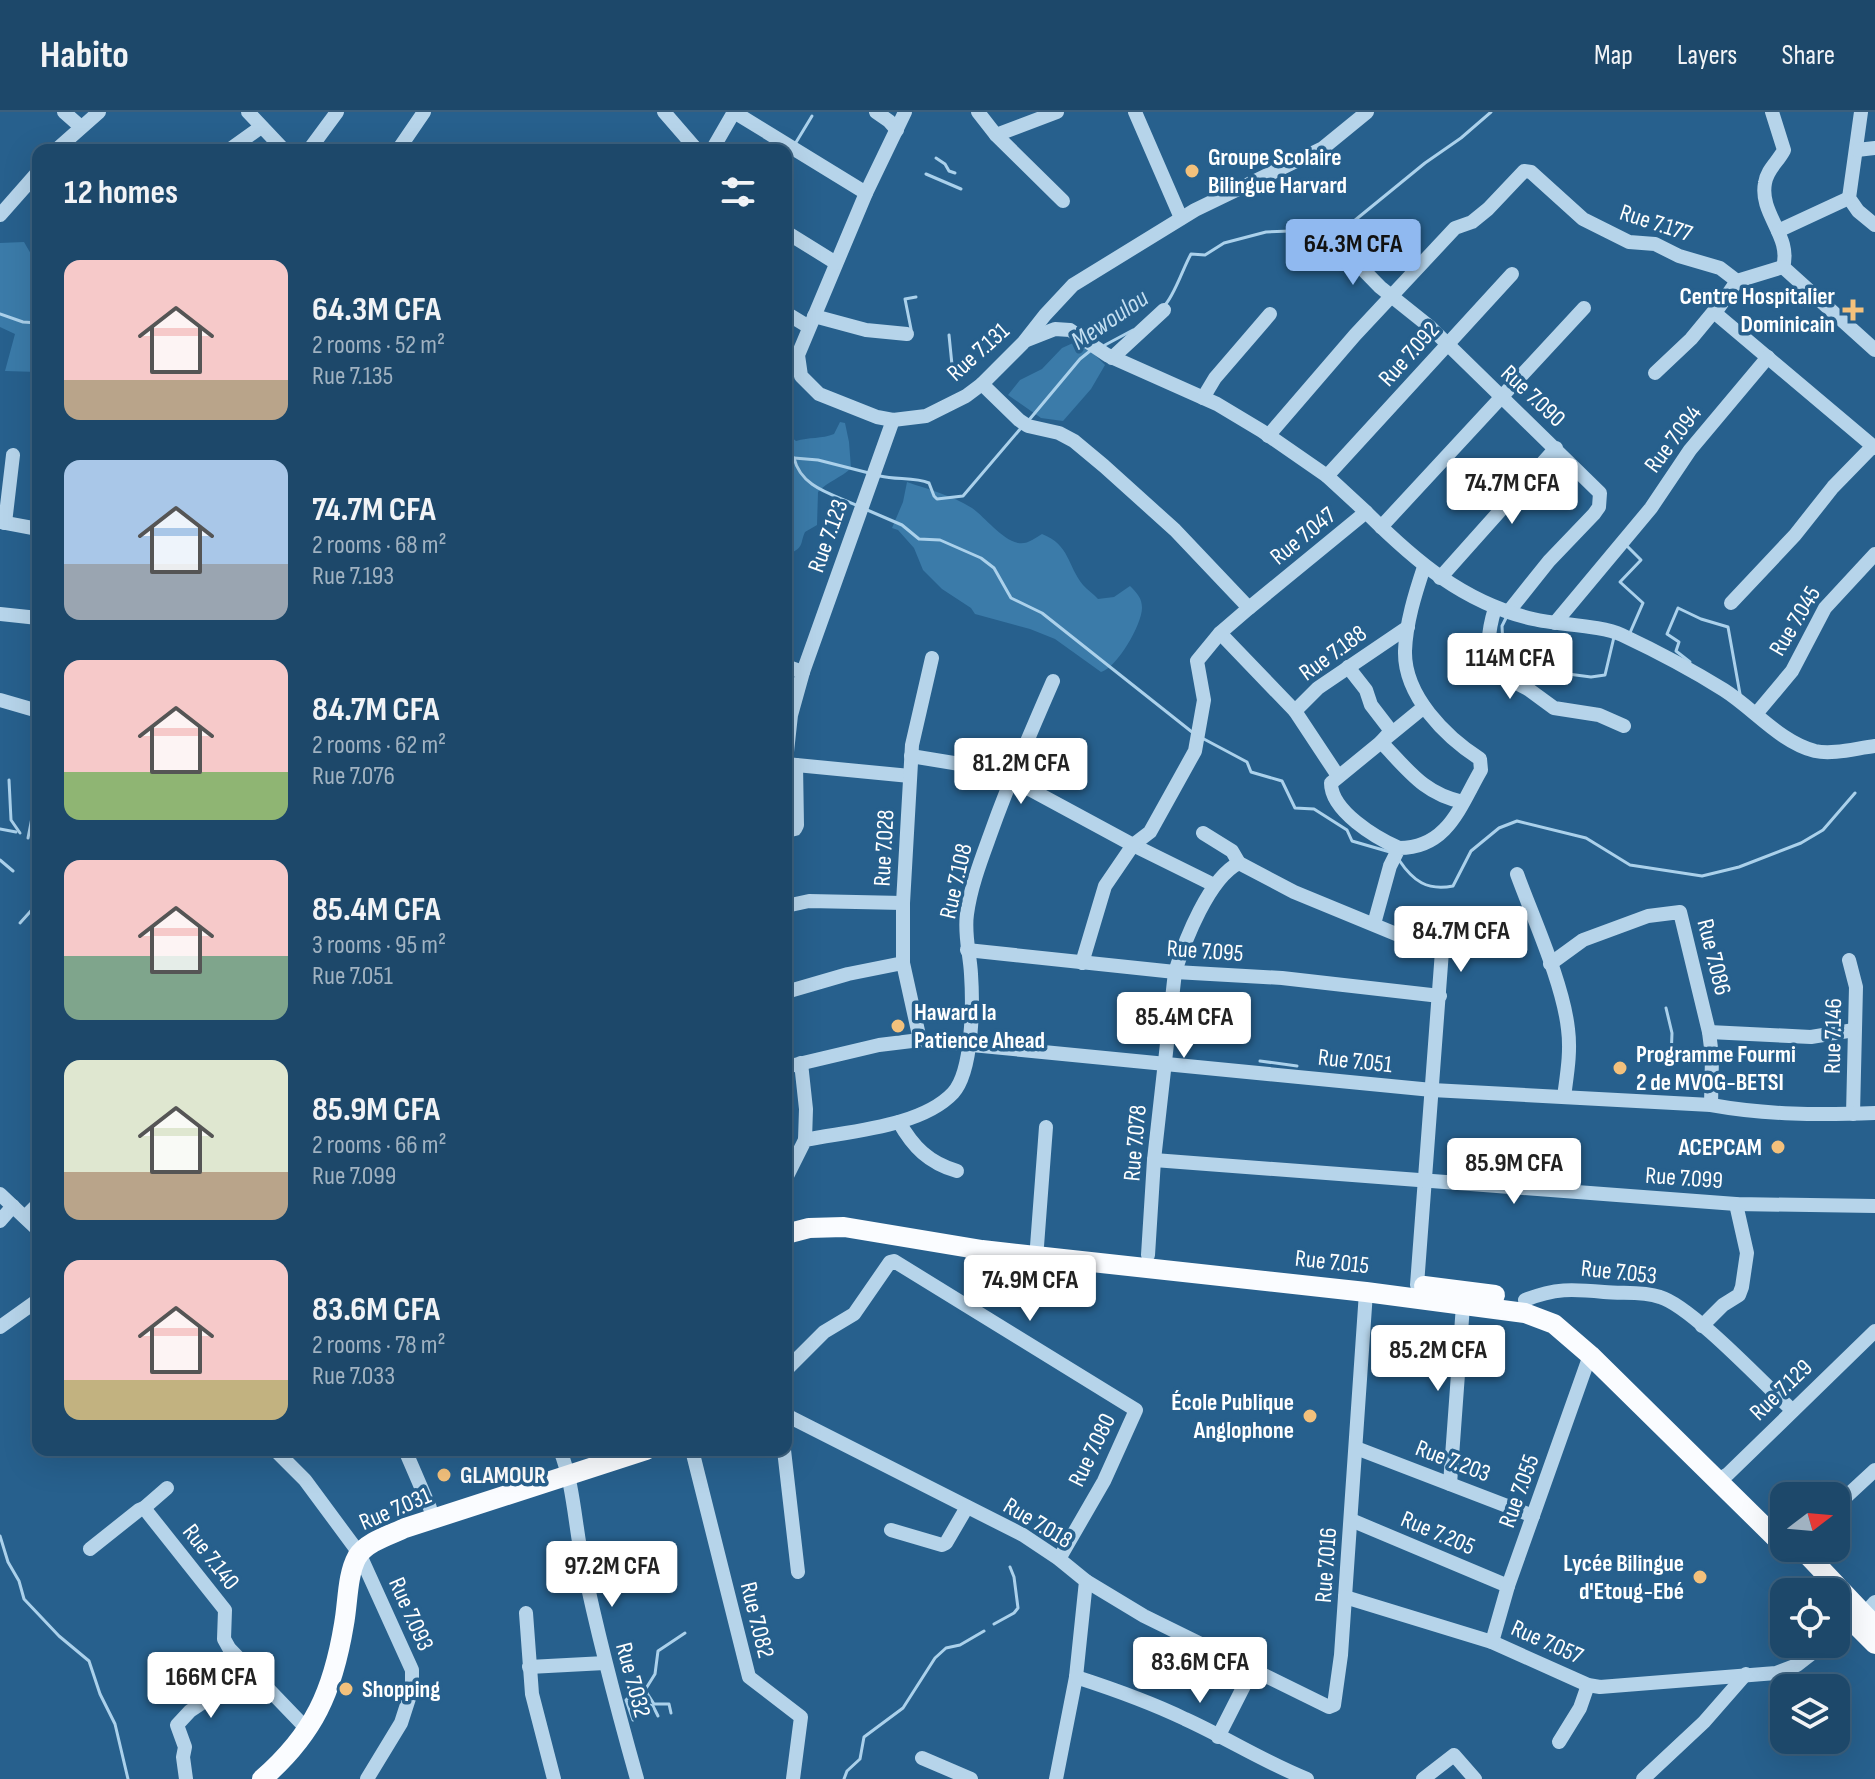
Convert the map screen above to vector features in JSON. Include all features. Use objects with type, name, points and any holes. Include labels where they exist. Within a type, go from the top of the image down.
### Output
[{"type":"main road","name":"Rue 7.015","points":[[792,1225],[823,1218],[881,1221],[984,1241],[1148,1255],[1525,1300],[1558,1312],[1584,1333],[1770,1530]]},
{"type":"main road","name":"Rue 7.015","points":[[792,1232],[809,1228],[844,1227],[982,1250],[1366,1292],[1539,1317],[1554,1324],[1590,1355],[1770,1518]]},
{"type":"main road","name":"Rue 7.031","points":[[250,1779],[286,1747],[303,1725],[323,1681],[343,1568],[356,1550],[379,1529],[430,1508],[595,1456]]},
{"type":"main road","name":"Rue 7.031","points":[[356,1550],[565,1464],[611,1456]]},
{"type":"main road","name":"Rue 7.031","points":[[262,1779],[284,1760],[304,1736],[328,1693],[356,1550]]},
{"type":"main road","name":"Rue 7.015","points":[[1799,1562],[1813,1578]]},
{"type":"main road","points":[[1813,1562],[1860,1619],[1875,1644]]},
{"type":"street","points":[[64,112],[81,127]]},
{"type":"street","points":[[63,144],[99,112]]},
{"type":"street","points":[[248,112],[278,144]]},
{"type":"street","points":[[313,144],[337,112]]},
{"type":"street","points":[[402,144],[424,112]]},
{"type":"street","points":[[664,112],[692,144]]},
{"type":"street","points":[[715,144],[734,112],[786,144]]},
{"type":"street","points":[[876,112],[897,130]]},
{"type":"street","name":"Rue 7.131","points":[[905,112],[866,193],[798,355],[801,376],[819,394],[877,417],[893,420],[926,416],[966,396],[1023,343],[1073,285],[1181,218],[1323,148],[1367,112]]},
{"type":"street","points":[[978,112],[996,135],[1063,201]]},
{"type":"street","points":[[996,135],[1057,112]]},
{"type":"street","points":[[1135,112],[1181,218]]},
{"type":"street","points":[[1772,112],[1784,150],[1769,170],[1764,196],[1786,250],[1783,267]]},
{"type":"street","points":[[1861,112],[1849,198],[1858,211],[1875,225]]},
{"type":"street","points":[[237,144],[261,127]]},
{"type":"street","points":[[792,148],[866,193]]},
{"type":"street","points":[[1857,150],[1875,148]]},
{"type":"street","name":"Rue 7.177","points":[[1392,295],[1455,228],[1480,216],[1520,174],[1528,171],[1583,219],[1629,242],[1655,244],[1679,256],[1720,268],[1737,281]]},
{"type":"street","points":[[0,215],[32,179]]},
{"type":"street","points":[[1778,231],[1849,198]]},
{"type":"street","points":[[792,236],[836,263]]},
{"type":"street","name":"Rue 7.090","points":[[1340,246],[1380,287],[1447,344],[1600,493],[1599,507],[1502,609]]},
{"type":"street","points":[[1655,373],[1691,339],[1737,281],[1783,267]]},
{"type":"street","points":[[1783,267],[1875,350]]},
{"type":"street","name":"Rue 7.092","points":[[1327,476],[1512,274]]},
{"type":"street","points":[[1268,436],[1392,295]]},
{"type":"street","points":[[1381,527],[1584,308]]},
{"type":"street","points":[[1112,358],[1164,310]]},
{"type":"street","points":[[1715,310],[1717,316],[1874,447],[1833,487],[1795,535],[1731,603]]},
{"type":"street","points":[[1203,398],[1215,378],[1270,314]]},
{"type":"street","points":[[792,315],[812,322],[907,334]]},
{"type":"street","points":[[1023,343],[1042,332],[1070,330],[1112,358],[1203,398],[1268,436],[1327,476],[1366,512]]},
{"type":"street","name":"Rue 7.094","points":[[1555,623],[1651,508],[1690,450],[1768,357]]},
{"type":"street","points":[[982,384],[1028,426],[1059,433],[1084,449],[1175,530],[1249,608]]},
{"type":"street","name":"Rue 7.123","points":[[792,711],[803,672],[893,420]]},
{"type":"street","points":[[1440,578],[1556,448]]},
{"type":"street","points":[[13,455],[3,523],[32,528]]},
{"type":"street","name":"Rue 7.047","points":[[1082,963],[1105,886],[1133,845],[1150,832],[1195,751],[1204,700],[1197,661],[1220,633],[1366,512],[1424,567],[1464,594],[1502,609],[1555,623],[1614,632],[1724,690],[1796,744],[1815,751],[1875,746]]},
{"type":"street","name":"Rue 7.045","points":[[1756,714],[1792,671],[1825,608],[1875,554]]},
{"type":"street","points":[[1424,567],[1408,627],[1405,654],[1408,672],[1424,707],[1450,738],[1480,759],[1481,770],[1445,832],[1425,842],[1399,848],[1363,828],[1344,810],[1331,789],[1331,783],[1424,707]]},
{"type":"street","points":[[1502,609],[1489,625],[1488,648],[1497,673],[1528,689],[1554,708],[1599,715],[1624,726]]},
{"type":"street","points":[[0,614],[32,617]]},
{"type":"street","name":"Rue 7.188","points":[[1220,633],[1295,711],[1318,688],[1408,627]]},
{"type":"street","name":"Rue 7.028","points":[[920,1040],[903,963],[903,903],[911,756],[932,658]]},
{"type":"street","points":[[1348,667],[1391,731],[1381,742]]},
{"type":"street","points":[[792,668],[803,672]]},
{"type":"street","name":"Rue 7.108","points":[[805,1140],[899,1122],[919,1115],[955,1091],[965,1067],[969,1044],[971,977],[967,914],[974,881],[1011,779],[1053,681]]},
{"type":"street","points":[[0,700],[32,709]]},
{"type":"street","points":[[1295,711],[1338,776]]},
{"type":"street","points":[[1381,742],[1430,791],[1443,798],[1463,802]]},
{"type":"street","points":[[911,756],[978,767],[1011,779],[1214,885]]},
{"type":"street","points":[[792,763],[910,776]]},
{"type":"street","name":"Rue 7.123","points":[[792,786],[797,825],[792,830]]},
{"type":"street","points":[[1203,833],[1232,851],[1239,863],[1294,892],[1396,934],[1438,947],[1443,957],[1417,1285]]},
{"type":"street","points":[[1374,924],[1390,866],[1399,848]]},
{"type":"street","name":"Rue 7.078","points":[[1148,1255],[1154,1160],[1175,972],[1181,952],[1214,885],[1230,867],[1239,863]]},
{"type":"street","points":[[1517,874],[1550,964],[1568,1028],[1569,1060],[1564,1097]]},
{"type":"street","points":[[792,905],[809,901],[903,903]]},
{"type":"street","name":"Rue 7.086","points":[[1550,964],[1583,940],[1648,916],[1680,912],[1709,1032],[1711,1105]]},
{"type":"street","name":"Rue 7.095","points":[[967,950],[1175,972],[1282,978],[1440,996]]},
{"type":"street","name":"Rue 7.146","points":[[1849,960],[1856,987],[1853,1114]]},
{"type":"street","points":[[792,990],[848,974],[903,963]]},
{"type":"street","points":[[1709,1032],[1811,1037],[1854,1030]]},
{"type":"street","name":"Rue 7.051","points":[[792,1065],[879,1045],[920,1040],[1432,1090],[1711,1105],[1795,1114],[1875,1113]]},
{"type":"street","points":[[792,1166],[805,1140],[806,1109],[801,1063]]},
{"type":"street","points":[[899,1122],[920,1153],[941,1166],[957,1171]]},
{"type":"street","points":[[1037,1246],[1046,1127]]},
{"type":"street","name":"Rue 7.099","points":[[1154,1160],[1736,1204],[1875,1206]]},
{"type":"street","points":[[0,1194],[32,1224]]},
{"type":"street","points":[[1702,1326],[1723,1305],[1734,1300],[1742,1287],[1747,1253],[1736,1204]]},
{"type":"street","points":[[0,1221],[13,1206]]},
{"type":"street","points":[[25,1217],[32,1210]]},
{"type":"street","name":"Rue 7.080","points":[[792,1364],[824,1332],[854,1314],[890,1262],[894,1261],[1136,1410],[1104,1481],[1059,1559]]},
{"type":"street","name":"Rue 7.053","points":[[1525,1300],[1544,1292],[1569,1289],[1661,1297],[1702,1326],[1791,1409]]},
{"type":"street","name":"Rue 7.016","points":[[1086,1581],[1144,1616],[1329,1707],[1333,1706],[1341,1655],[1366,1292]]},
{"type":"street","points":[[0,1327],[32,1304]]},
{"type":"street","points":[[1450,1484],[1463,1305]]},
{"type":"street","name":"Rue 7.129","points":[[1723,1477],[1875,1331]]},
{"type":"street","name":"Rue 7.055","points":[[1492,1642],[1508,1586],[1590,1355]]},
{"type":"street","name":"Rue 7.018","points":[[792,1418],[1023,1535],[1086,1581],[1076,1677],[1056,1779]]},
{"type":"street","name":"Rue 7.203","points":[[1356,1448],[1533,1516]]},
{"type":"street","name":"Rue 7.093","points":[[281,1456],[305,1480],[356,1550],[406,1656],[414,1680],[401,1723],[367,1779]]},
{"type":"street","points":[[408,1456],[430,1508]]},
{"type":"street","name":"Rue 7.082","points":[[694,1456],[749,1677],[801,1717],[793,1779]]},
{"type":"street","points":[[785,1456],[798,1572]]},
{"type":"street","name":"Rue 7.032","points":[[565,1464],[576,1534],[605,1663],[637,1779]]},
{"type":"street","points":[[1850,1493],[1875,1470]]},
{"type":"street","points":[[90,1549],[167,1488]]},
{"type":"street","points":[[891,1530],[942,1545],[967,1507]]},
{"type":"street","name":"Rue 7.140","points":[[144,1508],[220,1602],[227,1617],[224,1639],[229,1648],[303,1725]]},
{"type":"street","name":"Rue 7.205","points":[[1351,1520],[1508,1586]]},
{"type":"street","name":"Rue 7.057","points":[[1345,1597],[1492,1642],[1588,1685],[1631,1686],[1776,1673],[1789,1669],[1804,1658]]},
{"type":"street","points":[[526,1613],[532,1694],[554,1779]]},
{"type":"street","points":[[529,1667],[605,1663]]},
{"type":"street","points":[[1218,1737],[1252,1670]]},
{"type":"street","points":[[186,1779],[185,1747],[177,1725],[190,1711],[250,1671]]},
{"type":"street","points":[[1643,1779],[1704,1722],[1746,1674]]},
{"type":"street","points":[[1076,1677],[1188,1720],[1255,1757],[1307,1779]]},
{"type":"street","points":[[1559,1742],[1580,1708],[1588,1685]]},
{"type":"street","points":[[1423,1779],[1454,1755],[1475,1779]]},
{"type":"street","points":[[922,1758],[971,1779]]},
{"type":"shaded area","points":[[24,242],[32,256],[32,372],[5,371],[15,334],[0,327],[0,243]]},
{"type":"shaded area","points":[[1073,343],[1086,346],[1105,365],[1091,389],[1063,421],[1041,418],[1008,395],[1020,380],[1042,369],[1062,348]]},
{"type":"shaded area","points":[[840,422],[845,423],[851,468],[818,492],[817,525],[805,532],[800,547],[792,552],[792,438],[796,441],[834,434]]},
{"type":"shaded area","points":[[907,482],[964,503],[1012,541],[1025,543],[1042,534],[1051,539],[1063,550],[1083,585],[1098,599],[1114,597],[1130,586],[1141,601],[1141,615],[1128,644],[1114,663],[1101,672],[1055,639],[975,614],[942,589],[923,570],[914,548],[898,530],[892,528]]},
{"type":"waterway","name":"Mewoulou","points":[[1164,306],[1191,254],[1205,255],[1224,243],[1266,232],[1319,230],[1354,221],[1491,112]]},
{"type":"waterway","points":[[795,144],[812,116]]},
{"type":"waterway","points":[[936,158],[955,173]]},
{"type":"waterway","points":[[926,174],[961,189]]},
{"type":"waterway","points":[[1333,228],[1342,242]]},
{"type":"waterway","points":[[911,329],[905,299],[916,297]]},
{"type":"waterway","points":[[0,314],[32,323]]},
{"type":"waterway","name":"Mewoulou","points":[[1105,345],[1133,330]]},
{"type":"waterway","points":[[949,335],[952,365]]},
{"type":"waterway","name":"Mewoulou","points":[[1029,420],[1090,351]]},
{"type":"waterway","name":"Mewoulou","points":[[880,476],[929,483],[937,499],[963,496],[1021,428]]},
{"type":"waterway","points":[[792,457],[811,483],[858,506]]},
{"type":"waterway","name":"Mewoulou","points":[[794,458],[818,460],[869,473]]},
{"type":"waterway","points":[[865,509],[902,525],[919,539],[940,540],[981,558],[994,568],[1011,598],[1042,613],[1192,732]]},
{"type":"waterway","points":[[1627,546],[1641,560],[1620,582],[1643,603],[1629,635]]},
{"type":"waterway","points":[[1690,662],[1676,651],[1679,642],[1667,634],[1678,608],[1728,627],[1740,694]]},
{"type":"waterway","points":[[1507,616],[1502,626],[1503,646],[1529,658],[1545,671],[1591,677],[1605,675],[1614,637]]},
{"type":"waterway","points":[[1202,738],[1247,762],[1251,772],[1282,781],[1295,808],[1314,809],[1347,830],[1352,841],[1390,852]]},
{"type":"waterway","points":[[9,780],[11,820],[20,833]]},
{"type":"waterway","points":[[1399,860],[1410,874],[1428,886],[1453,886],[1471,851],[1499,828],[1517,821],[1586,838],[1630,865],[1702,876],[1739,867],[1801,843],[1823,830],[1855,793]]},
{"type":"waterway","points":[[28,838],[32,818]]},
{"type":"waterway","points":[[0,829],[16,832]]},
{"type":"waterway","points":[[0,860],[13,871]]},
{"type":"waterway","points":[[20,923],[32,910]]},
{"type":"waterway","points":[[1666,1008],[1672,1033],[1671,1060]]},
{"type":"waterway","points":[[1260,1061],[1297,1066]]},
{"type":"waterway","points":[[0,1536],[24,1599],[59,1636],[89,1661],[100,1694],[115,1724],[128,1779]]},
{"type":"waterway","points":[[994,1624],[1018,1608],[1010,1567]]},
{"type":"waterway","points":[[844,1779],[847,1771],[860,1759],[864,1737],[903,1708],[935,1658],[946,1648],[960,1645],[984,1631]]},
{"type":"waterway","points":[[671,1713],[669,1704],[654,1704],[645,1690],[655,1674],[658,1651],[685,1633]]},
{"type":"waterway","points":[[633,1720],[628,1698],[632,1698],[635,1704],[641,1702],[653,1706],[658,1716]]},
{"type":"place","name":"Groupe Scolaire Bilingue Harvard","points":[[1192,171]]},
{"type":"place","name":"Centre Hospitalier Dominicain","points":[[1853,310]]},
{"type":"place","name":"Haward la Patience Ahead","points":[[898,1026]]},
{"type":"place","name":"Programme Fourmi 2 de MVOG-BETSI","points":[[1620,1068]]},
{"type":"place","name":"ACEPCAM","points":[[1778,1147]]},
{"type":"place","name":"École Publique Anglophone","points":[[1310,1416]]},
{"type":"place","name":"GLAMOUR","points":[[444,1475]]},
{"type":"place","name":"Lycée Bilingue d'Etoug-Ebé","points":[[1700,1577]]},
{"type":"place","name":"Shopping","points":[[346,1689]]}]
